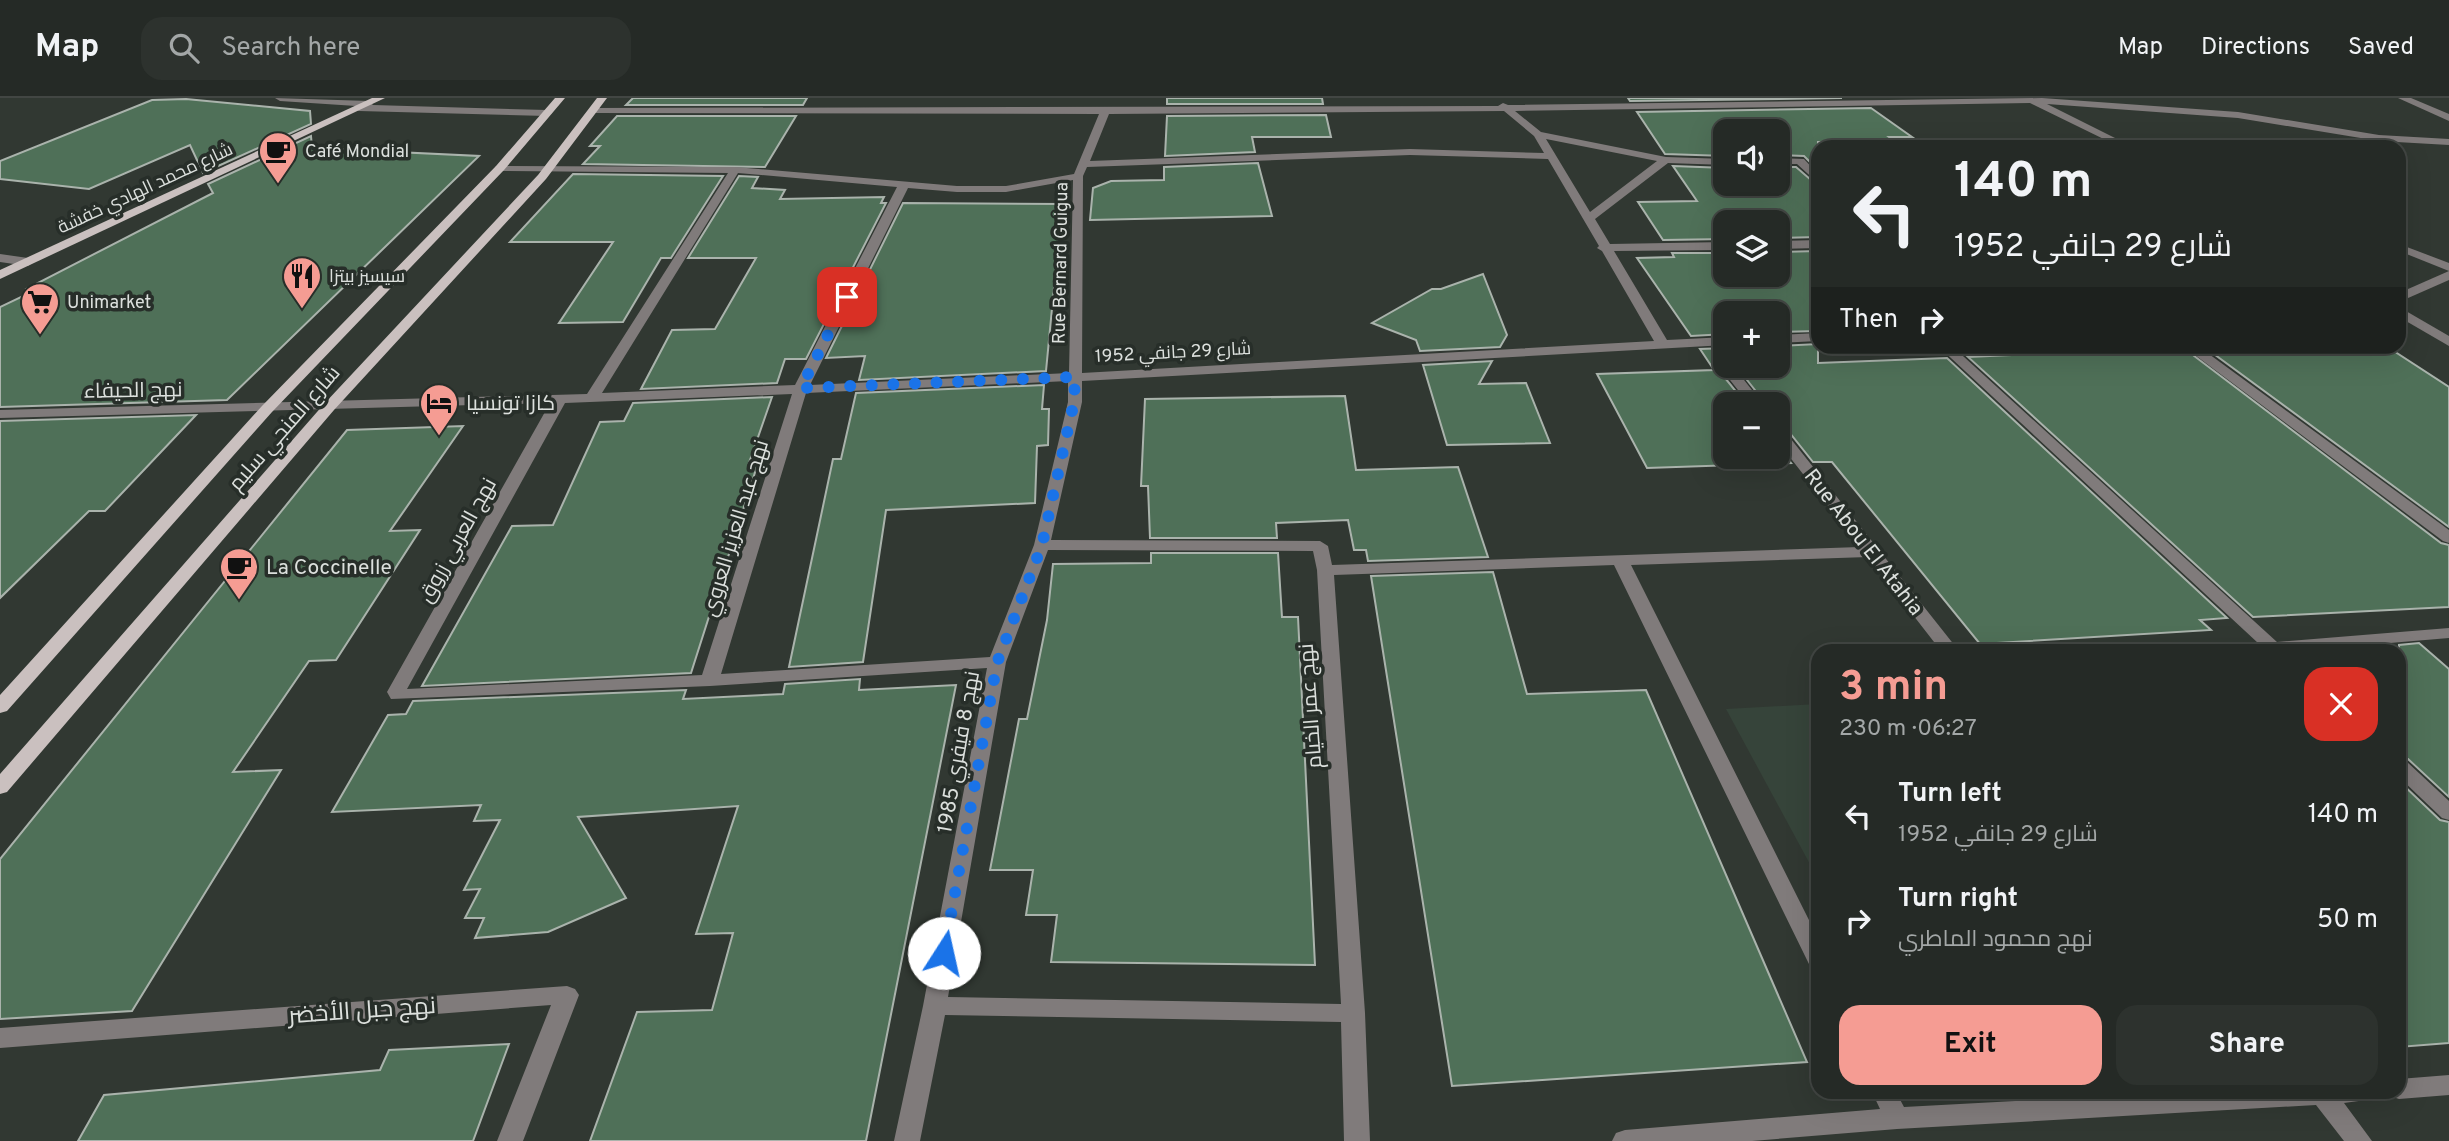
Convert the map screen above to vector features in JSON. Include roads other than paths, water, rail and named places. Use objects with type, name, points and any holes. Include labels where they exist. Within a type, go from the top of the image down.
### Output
[{"type":"main road","name":"شارع محمد الهادي خفشة","points":[[0,275],[380,98]]},
{"type":"main road","name":"شارع المنجي سليم","points":[[0,707],[267,409],[500,168],[561,98]]},
{"type":"main road","name":"شارع المنجي سليم","points":[[0,787],[329,407],[550,166],[597,105]]},
{"type":"street","points":[[280,98],[364,106],[547,113]]},
{"type":"street","points":[[906,112],[914,98]]},
{"type":"street","points":[[1337,98],[1343,111]]},
{"type":"street","points":[[1497,98],[1506,110],[1538,134],[1603,248],[1663,344]]},
{"type":"street","points":[[2403,98],[2449,118]]},
{"type":"street","points":[[597,105],[906,112],[1105,112],[1506,110],[1672,102],[2029,99],[2238,115],[2379,138],[2449,142]]},
{"type":"street","points":[[2029,99],[2114,140]]},
{"type":"street","points":[[2219,104],[2238,115]]},
{"type":"street","name":"Rue Bernard Guigua","points":[[1075,377],[1080,170],[1105,112]]},
{"type":"street","points":[[1538,134],[1666,160],[1713,162]]},
{"type":"street","points":[[500,168],[550,166],[734,170],[957,189],[1006,189],[1080,170],[1410,152],[1552,156]]},
{"type":"street","points":[[1588,219],[1666,160]]},
{"type":"street","points":[[1790,161],[1811,161]]},
{"type":"street","points":[[1800,161],[1811,173]]},
{"type":"street","points":[[592,397],[734,170]]},
{"type":"street","name":"نهج عبد العزيز العروي","points":[[710,680],[801,388],[905,183]]},
{"type":"street","points":[[1790,245],[1811,244]]},
{"type":"street","points":[[1603,248],[1713,246]]},
{"type":"street","points":[[2406,250],[2449,267]]},
{"type":"street","points":[[0,258],[28,262]]},
{"type":"street","points":[[2406,295],[2449,275]]},
{"type":"street","points":[[2406,315],[2449,342]]},
{"type":"street","points":[[1790,338],[1811,337]]},
{"type":"street","points":[[1708,342],[1713,348]]},
{"type":"street","name":"شارع 29 جانفي 1952","points":[[329,407],[1075,377],[1713,342]]},
{"type":"street","points":[[1953,354],[2270,644]]},
{"type":"street","points":[[2200,354],[2449,538]]},
{"type":"street","name":"نهج 8 فيفري 1985","points":[[907,1141],[935,1006],[997,663],[1042,545],[1074,402],[1075,377]]},
{"type":"street","points":[[1736,378],[1747,392]]},
{"type":"street","name":"نهج العربي زروق","points":[[560,399],[396,691],[400,696],[406,697],[710,680]]},
{"type":"street","name":"نهج الحيفاء","points":[[0,414],[329,407]]},
{"type":"street","name":"Rue Abou El Atahia","points":[[1790,447],[1944,644]]},
{"type":"street","name":"نهج عمر الخيام","points":[[1042,545],[1320,546],[1325,570],[1353,1013],[1357,1141]]},
{"type":"street","points":[[1325,570],[1871,552]]},
{"type":"street","points":[[1620,560],[1811,946]]},
{"type":"street","points":[[2326,644],[2449,632]]},
{"type":"street","points":[[710,680],[997,663]]},
{"type":"street","points":[[2406,773],[2449,813]]},
{"type":"street","name":"نهج جبل الأخضر","points":[[0,1038],[567,995],[510,1141]]},
{"type":"street","points":[[935,1006],[1353,1013]]},
{"type":"street","points":[[2406,1088],[2449,1085]]},
{"type":"street","points":[[1887,1099],[1896,1118]]},
{"type":"street","points":[[1625,1141],[1896,1118],[2232,1099]]},
{"type":"street","points":[[2325,1099],[2359,1141]]},
{"type":"place","name":"Café Mondial","points":[[278,185]]},
{"type":"place","name":"سيسيز بيتزا","points":[[302,310]]},
{"type":"place","name":"Unimarket","points":[[40,336]]},
{"type":"place","name":"كازا تونسيا","points":[[439,437]]},
{"type":"place","name":"La Coccinelle","points":[[239,601]]}]
